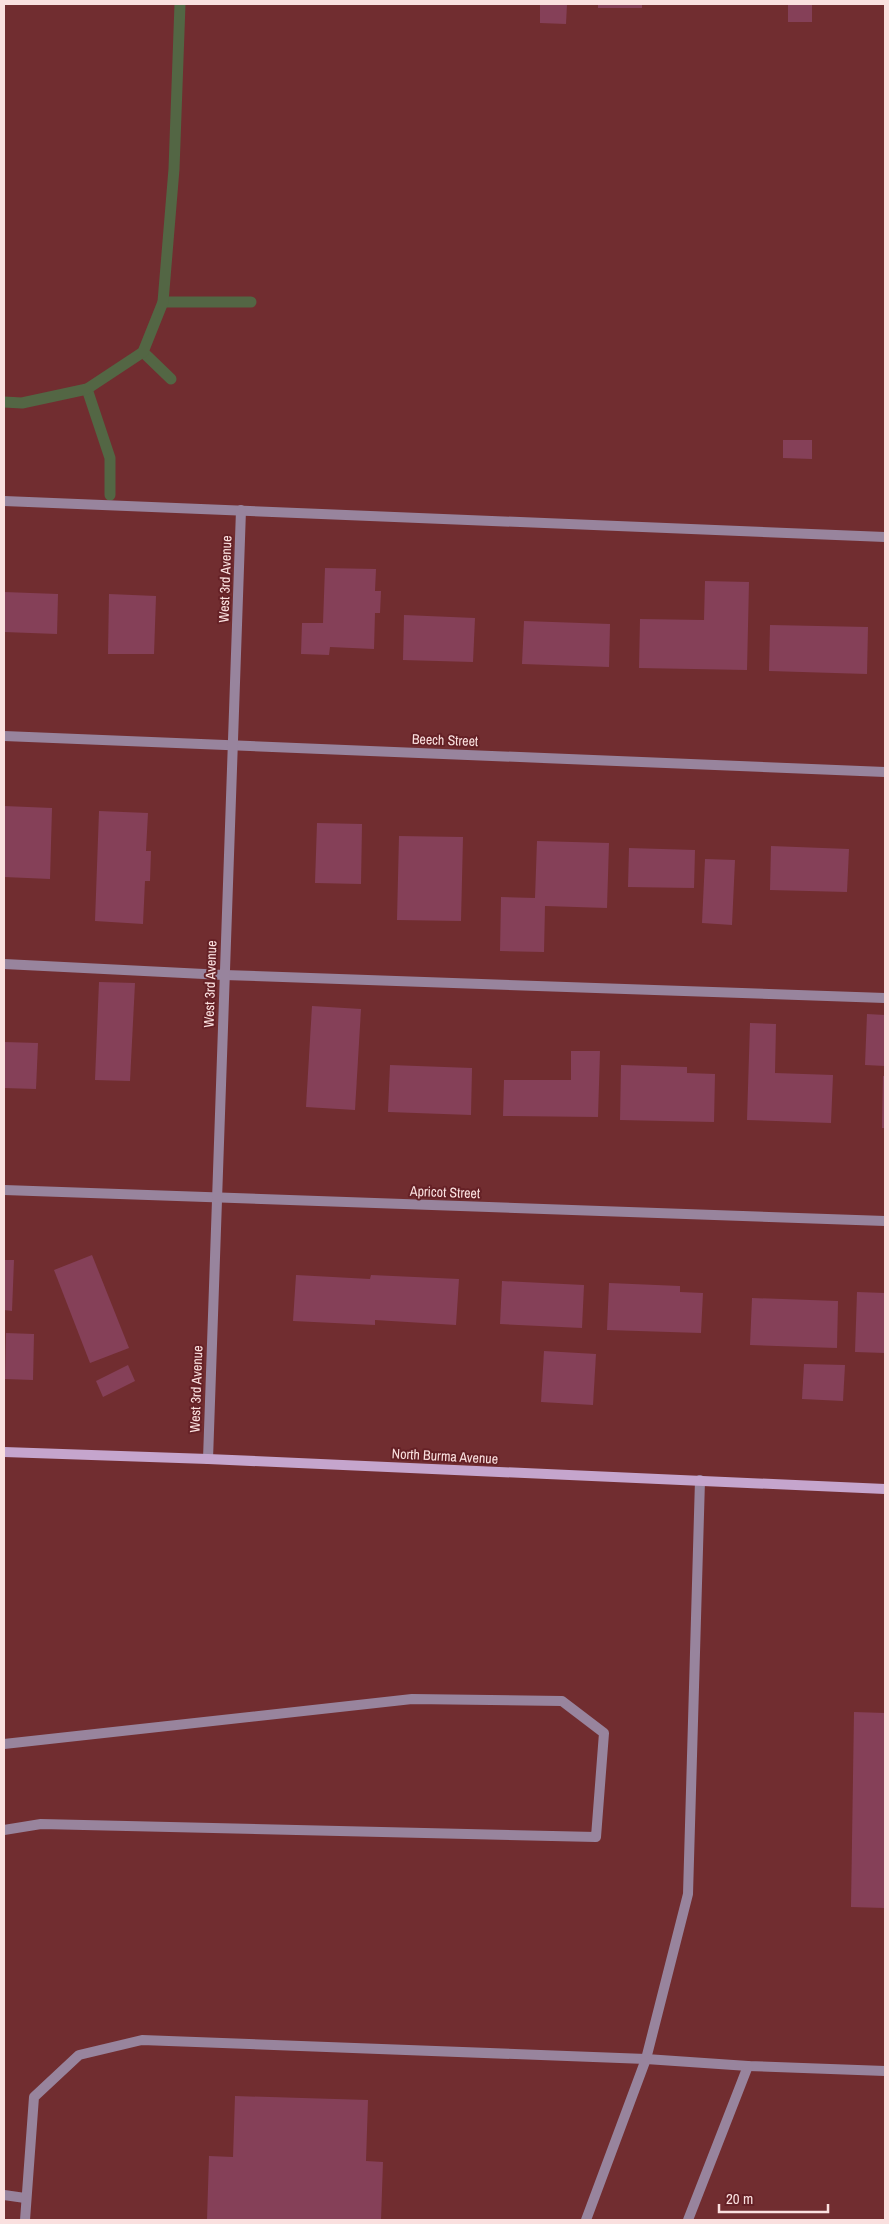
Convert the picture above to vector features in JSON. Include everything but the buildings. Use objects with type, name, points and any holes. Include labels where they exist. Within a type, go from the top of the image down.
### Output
[{"type":"street","points":[[4,500],[885,537]]},
{"type":"street","name":"West 3rd Avenue","points":[[208,1459],[241,510]]},
{"type":"street","name":"Beech Street","points":[[4,736],[885,772]]},
{"type":"street","points":[[4,964],[224,975],[885,998]]},
{"type":"street","name":"Apricot Street","points":[[4,1190],[885,1221]]},
{"type":"street","name":"North Burma Avenue","points":[[4,1452],[885,1488]]},
{"type":"street","points":[[586,2220],[646,2059],[688,1894],[700,1480]]},
{"type":"street","points":[[4,1744],[412,1699],[562,1701],[604,1733],[596,1837],[41,1824],[4,1830]]},
{"type":"street","points":[[25,2220],[34,2097],[79,2055],[142,2040],[646,2059],[748,2066],[885,2071]]},
{"type":"street","points":[[688,2220],[748,2066]]},
{"type":"street","points":[[4,2194],[26,2198]]},
{"type":"waterway","points":[[4,402],[22,403],[87,389],[143,352],[163,302],[174,169],[180,4]]},
{"type":"waterway","points":[[163,302],[251,302]]},
{"type":"waterway","points":[[143,352],[171,379]]},
{"type":"waterway","points":[[87,389],[110,458],[110,495]]}]
